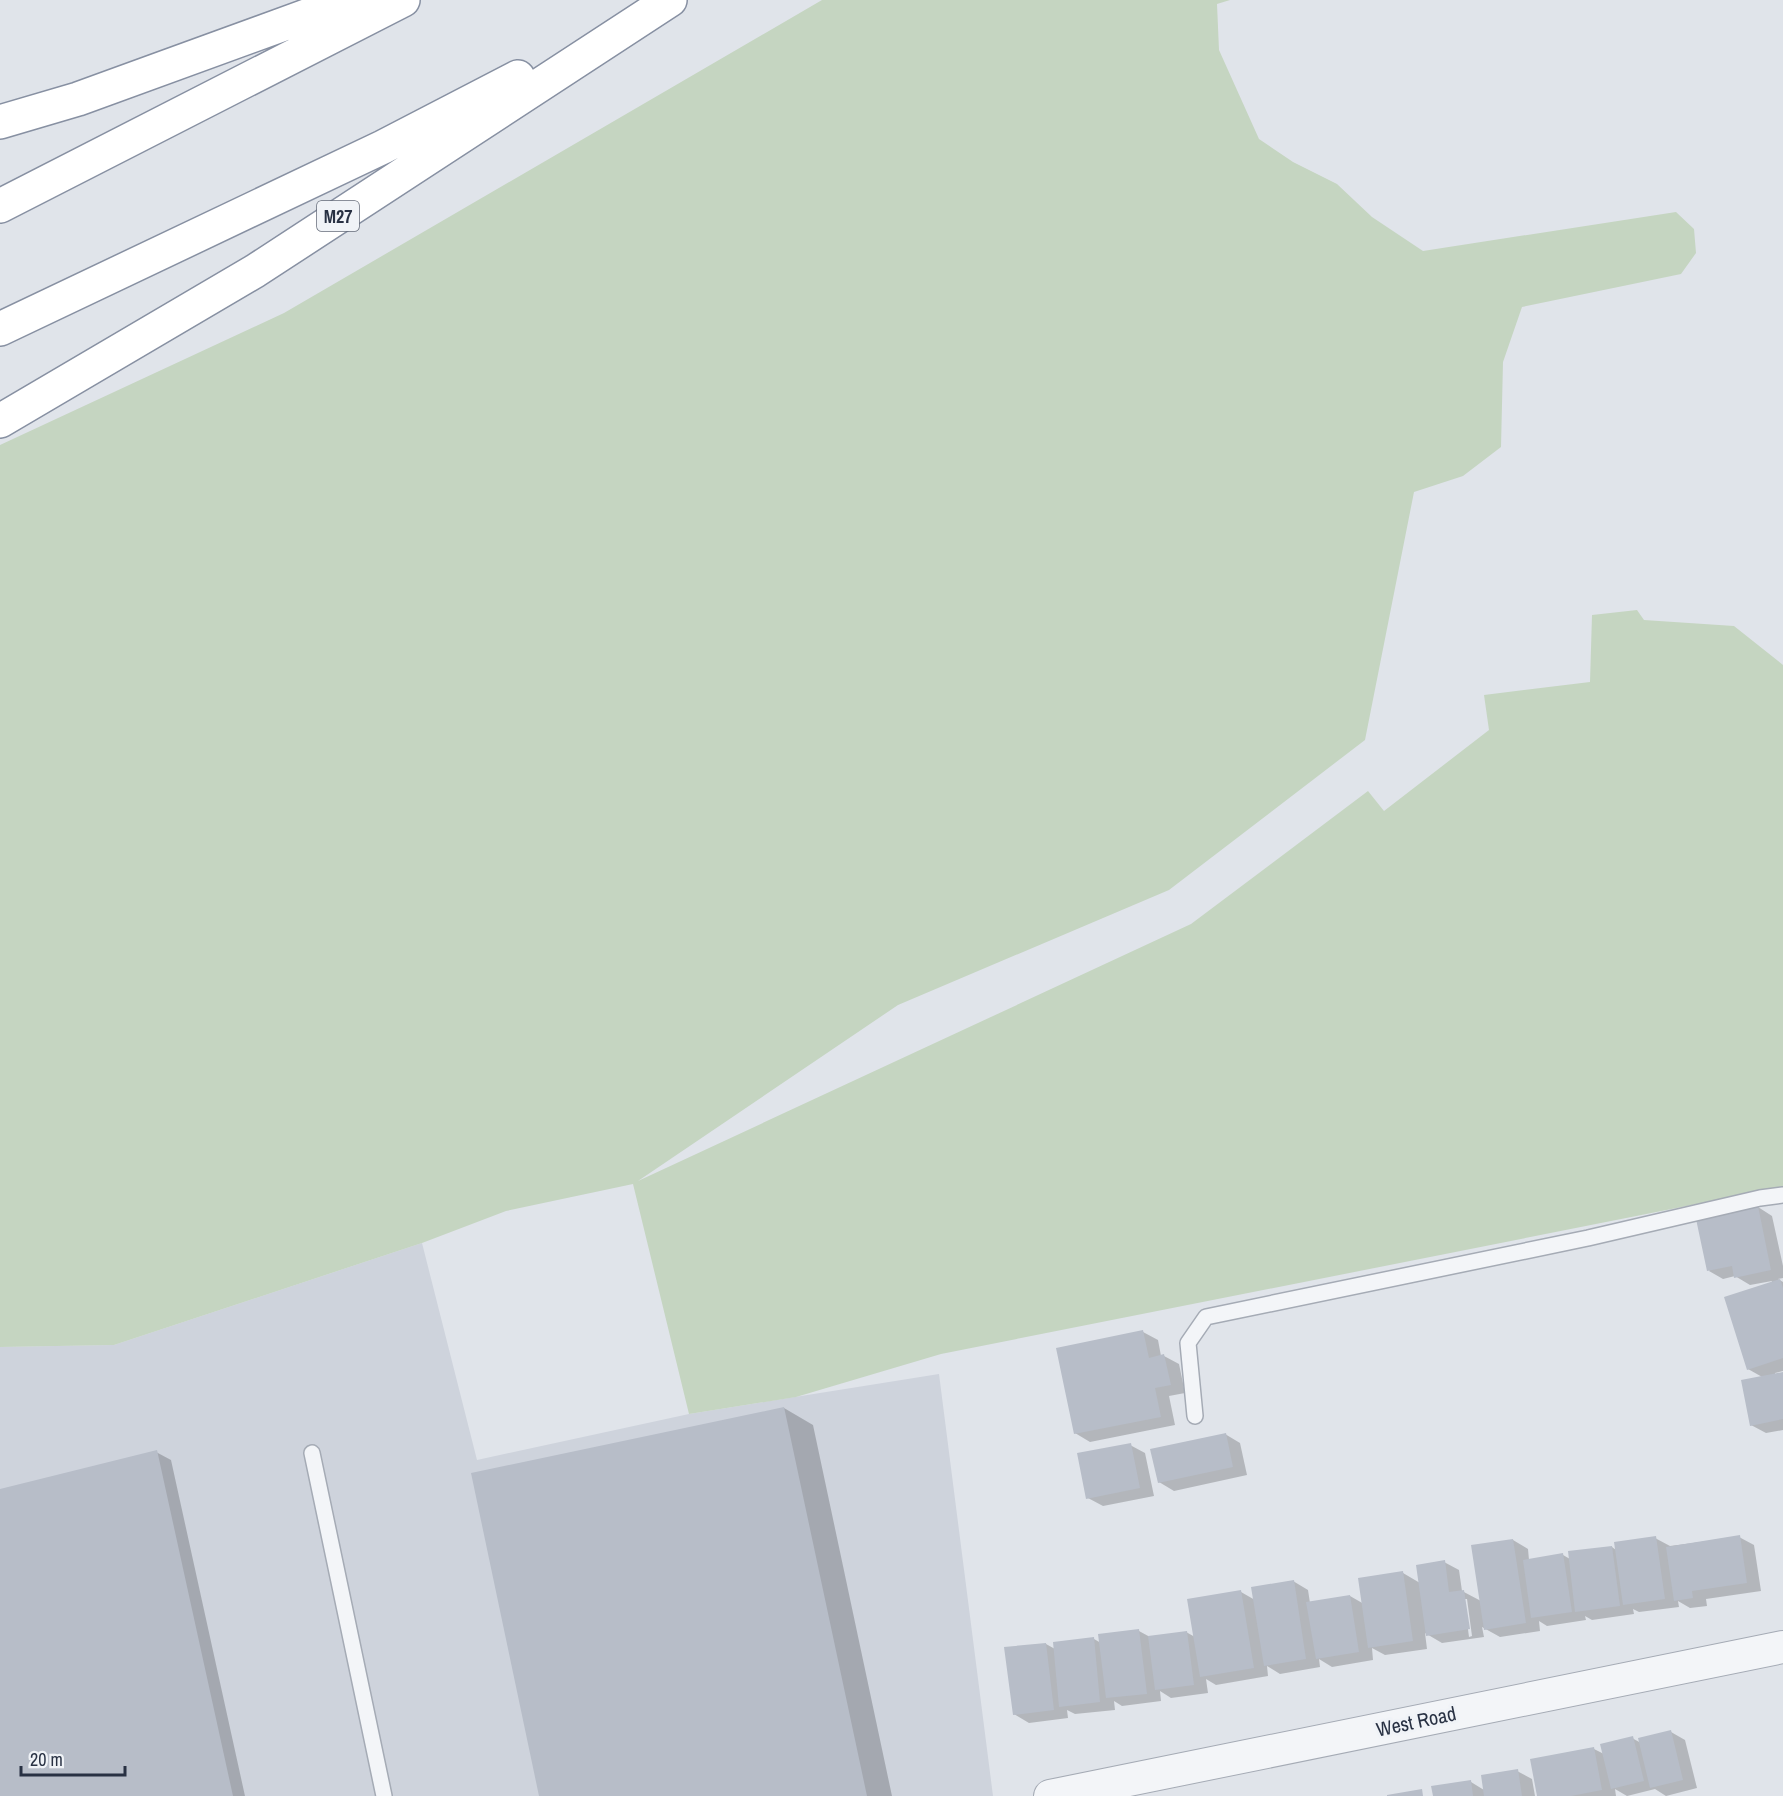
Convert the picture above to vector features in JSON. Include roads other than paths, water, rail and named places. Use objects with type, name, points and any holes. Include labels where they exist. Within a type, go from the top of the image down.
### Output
[{"type":"highway","points":[[0,122],[78,99],[350,0]]},
{"type":"highway","points":[[0,206],[403,0]]},
{"type":"highway","name":"M27","points":[[0,329],[383,147],[668,0]]},
{"type":"highway","name":"M27","points":[[0,421],[255,271],[668,0]]},
{"type":"street","name":"West Road","points":[[1050,1796],[1783,1647]]},
{"type":"lane","points":[[1195,1416],[1188,1343],[1206,1317],[1588,1239],[1760,1198],[1783,1195]]},
{"type":"lane","points":[[312,1453],[384,1796]]}]
